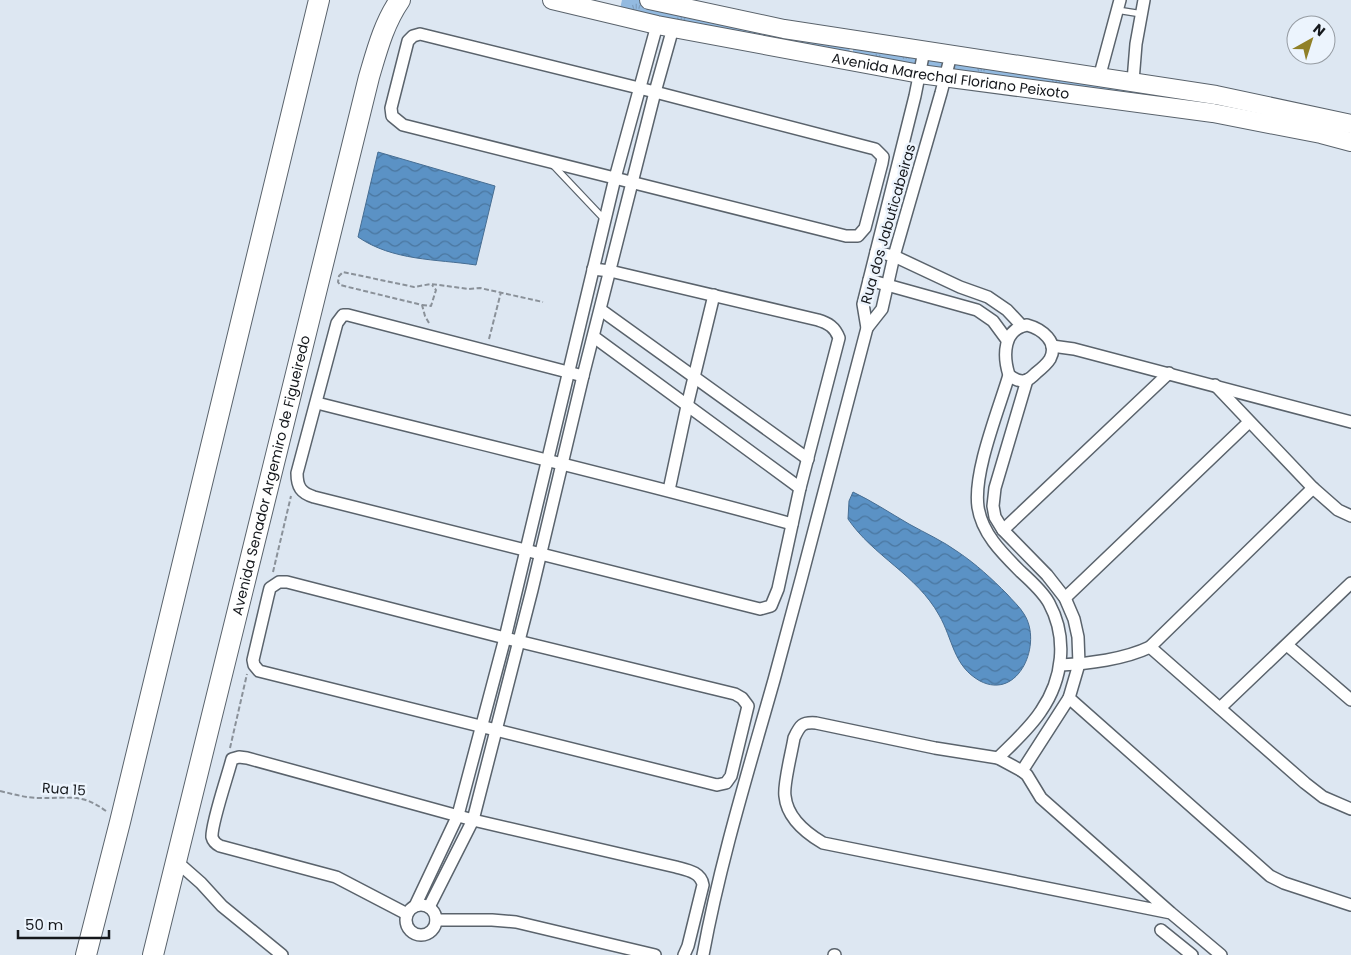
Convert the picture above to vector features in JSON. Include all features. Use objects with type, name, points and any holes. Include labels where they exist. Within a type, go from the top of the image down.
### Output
[{"type":"highway","points":[[86,955],[120,822],[319,0]]},
{"type":"highway","name":"Avenida Senador Argemiro de Figueiredo","points":[[153,955],[369,77],[391,12],[400,0]]},
{"type":"main road","name":"Avenida Marechal Floriano Peixoto","points":[[552,0],[618,8],[665,26],[920,74],[1212,113],[1321,134],[1351,142]]},
{"type":"main road","name":"Avenida Marechal Floriano Peixoto","points":[[649,0],[784,29],[1099,78],[1133,81],[1216,95],[1351,124]]},
{"type":"main road","points":[[851,40],[852,60]]},
{"type":"street","points":[[1133,81],[1133,60],[1144,0]]},
{"type":"street","points":[[1099,78],[1118,5]]},
{"type":"street","points":[[665,26],[640,89],[615,178],[546,460],[505,638],[458,815],[411,910],[406,924],[411,932],[420,936],[433,930],[436,916],[430,907],[425,905],[411,910],[336,877],[220,846],[214,842],[212,836],[232,759],[239,756],[247,758],[458,815],[473,820],[676,867],[698,875],[703,885],[688,946],[684,955]]},
{"type":"street","points":[[430,907],[473,820],[655,92],[665,26]]},
{"type":"street","points":[[420,34],[655,92],[866,146],[880,153],[882,163],[865,228],[858,236],[852,237],[551,163],[403,125],[392,116],[391,108],[408,40],[420,34]]},
{"type":"street","name":"Rua dos Jabuticabeiras","points":[[867,328],[864,304],[924,51]]},
{"type":"street","name":"Rua dos Jabuticabeiras","points":[[867,328],[882,309],[894,256],[951,55]]},
{"type":"street","points":[[876,252],[894,256],[960,287],[988,297],[1007,310],[1022,326]]},
{"type":"street","points":[[583,376],[348,315],[343,316],[337,323],[297,473],[297,484],[305,494],[760,609],[768,609],[778,589],[800,488],[839,338],[837,332],[827,323],[818,320],[610,271],[593,269]]},
{"type":"street","points":[[869,280],[977,310],[993,321],[1007,340],[1010,375],[984,459],[978,488],[978,508],[985,528],[996,547],[1049,602],[1059,629],[1061,665],[1054,690],[1041,712],[998,758]]},
{"type":"street","points":[[669,490],[714,295]]},
{"type":"street","points":[[601,310],[808,459]]},
{"type":"street","points":[[1007,340],[1016,329],[1022,326],[1035,327],[1049,338],[1052,353],[1049,360],[1027,380],[995,488],[993,506],[1003,530],[1047,575],[1065,598],[1074,619],[1078,637],[1078,664],[1069,698],[1022,771]]},
{"type":"street","points":[[703,955],[724,854],[774,679],[867,328]]},
{"type":"street","points":[[594,337],[800,488]]},
{"type":"street","points":[[1052,346],[1074,349],[1169,373],[1351,422]]},
{"type":"street","points":[[1003,530],[1169,373]]},
{"type":"street","points":[[1010,375],[1017,380],[1027,380]]},
{"type":"street","points":[[1215,385],[1313,488],[1338,510],[1351,516]]},
{"type":"street","points":[[317,403],[669,490],[792,524]]},
{"type":"street","points":[[1065,598],[1250,422]]},
{"type":"street","points":[[1061,665],[1078,664],[1124,655],[1150,647],[1313,488]]},
{"type":"street","points":[[287,582],[505,638],[735,694],[742,698],[748,706],[731,776],[726,783],[717,784],[265,673],[259,671],[254,665],[253,660],[270,588],[274,584],[287,582]]},
{"type":"street","points":[[1220,708],[1351,584]]},
{"type":"street","points":[[1287,645],[1351,700]]},
{"type":"street","points":[[1150,647],[1323,797],[1351,809]]},
{"type":"street","points":[[1069,698],[1270,876],[1284,883],[1351,905]]},
{"type":"street","points":[[1171,913],[823,844],[811,837],[800,826],[789,809],[784,795],[794,738],[802,724],[816,722],[935,748],[998,758],[1022,771],[1041,798],[1221,955]]},
{"type":"street","points":[[176,861],[201,883],[222,906],[282,955]]},
{"type":"street","points":[[436,920],[516,922],[655,955]]},
{"type":"street","points":[[1161,930],[1181,951],[1192,955]]},
{"type":"lane","points":[[1118,5],[1142,14]]},
{"type":"lane","points":[[551,163],[605,220]]},
{"type":"path","points":[[431,284],[436,290],[432,306],[340,285],[338,282],[339,276],[343,272],[414,287],[431,284],[469,289],[480,288],[543,302]]},
{"type":"path","points":[[489,339],[501,292]]},
{"type":"path","points":[[422,305],[424,316],[430,325]]},
{"type":"path","points":[[274,584],[273,568],[291,495],[297,484]]},
{"type":"path","points":[[232,759],[229,752],[245,680],[248,671],[254,665]]},
{"type":"path","name":"Rua 15","points":[[0,792],[38,798],[64,797],[87,799],[104,809],[120,822]]},
{"type":"green space","points":[[622,0],[650,0],[849,41],[850,57],[619,13]]},
{"type":"green space","points":[[853,42],[922,53],[918,71],[853,59]]},
{"type":"green space","points":[[927,55],[1168,90],[1351,128],[1351,140],[924,70]]},
{"type":"water","points":[[378,152],[495,186],[476,265],[400,255],[371,245],[358,237]]},
{"type":"water","points":[[853,492],[952,548],[984,572],[1018,606],[1029,626],[1031,640],[1024,666],[1016,676],[1006,683],[994,685],[980,681],[964,668],[944,624],[930,601],[919,588],[858,532],[848,519],[849,501]]}]
